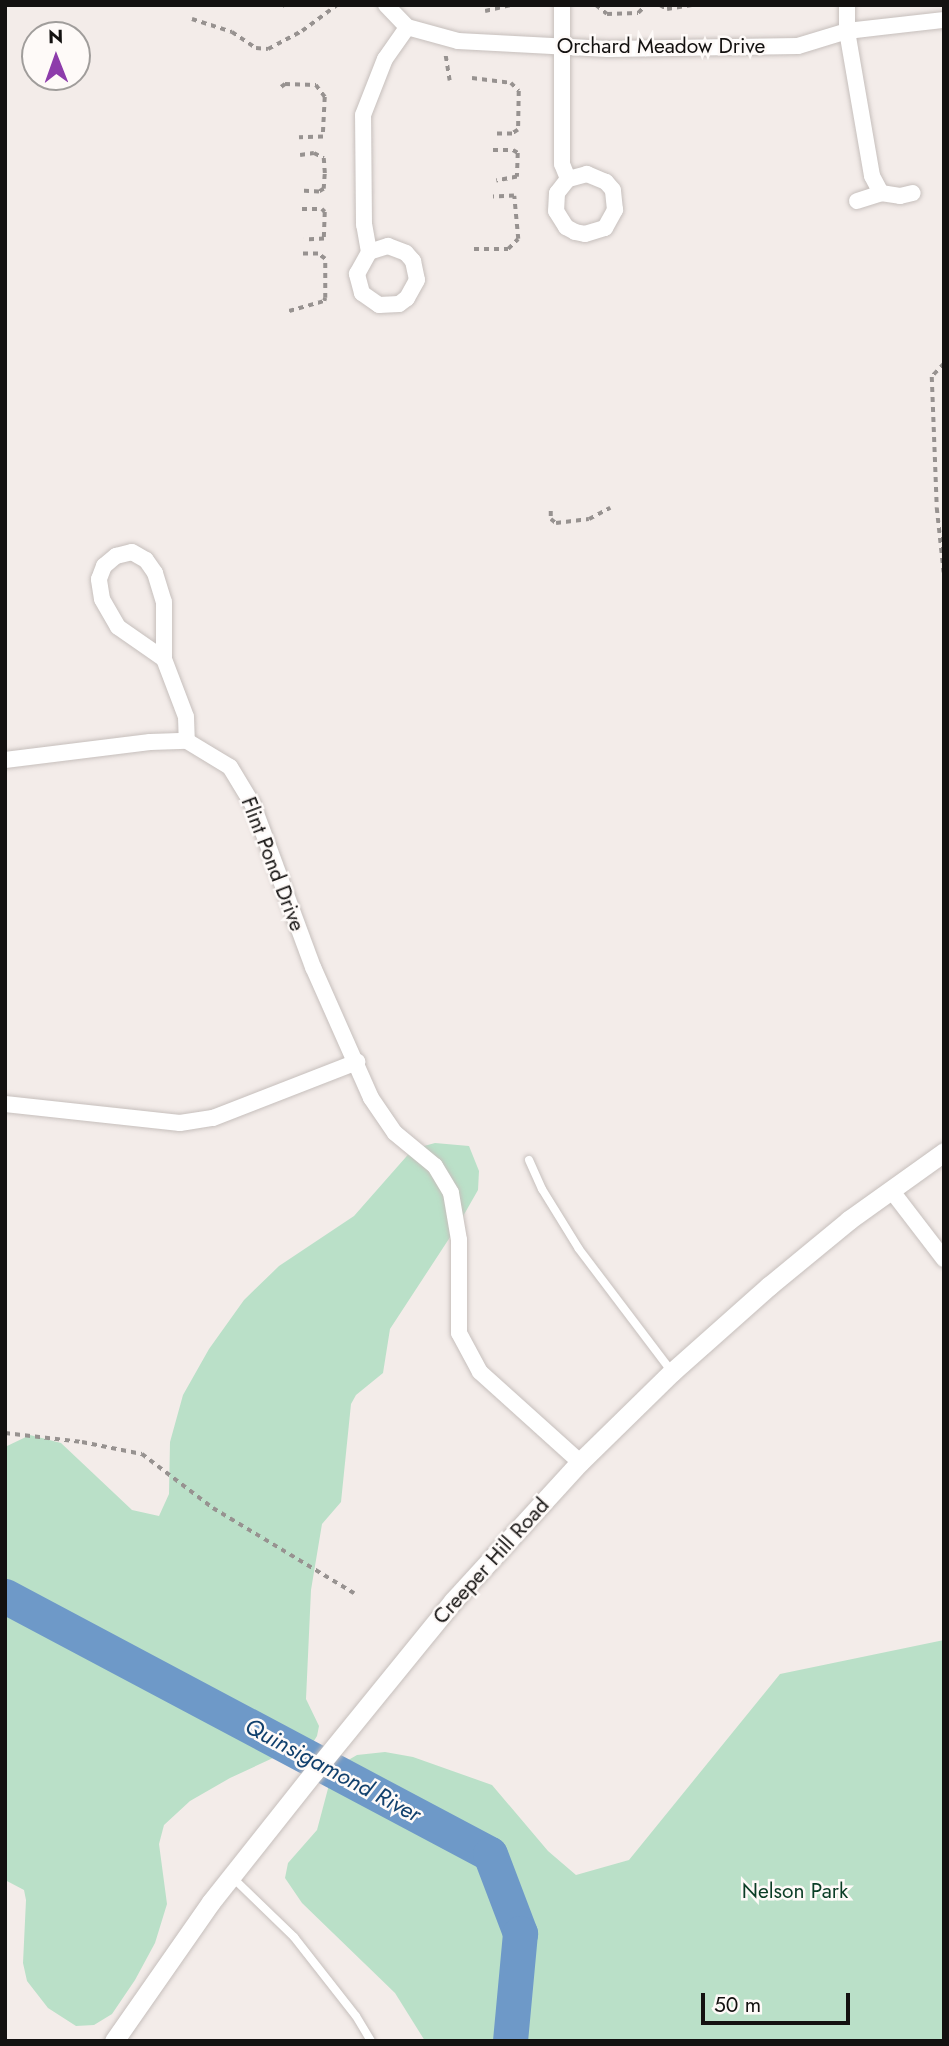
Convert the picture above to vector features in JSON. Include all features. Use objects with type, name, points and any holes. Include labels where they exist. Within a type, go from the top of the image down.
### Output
[{"type":"street","points":[[369,253],[364,225],[363,115],[385,59],[407,27],[386,5]]},
{"type":"street","points":[[562,5],[562,164],[568,179]]},
{"type":"street","points":[[847,5],[847,31],[872,176],[881,193]]},
{"type":"street","name":"Orchard Meadow Drive","points":[[407,27],[449,39],[608,49],[798,46],[847,31],[944,20]]},
{"type":"street","points":[[858,201],[881,193],[900,196],[914,193]]},
{"type":"street","points":[[5,760],[150,742],[187,741],[186,717],[164,659],[164,603],[155,573],[146,560],[132,552],[116,556],[104,566],[99,579],[102,598],[118,627],[164,659]]},
{"type":"street","name":"Flint Pond Drive","points":[[187,741],[230,766],[252,802],[313,967],[371,1098],[396,1133],[435,1166],[451,1193],[459,1240],[459,1333],[480,1373],[580,1462]]},
{"type":"street","points":[[5,1104],[180,1123],[213,1118],[357,1062]]},
{"type":"street","name":"Creeper Hill Road","points":[[114,2041],[231,1876],[314,1772],[453,1601],[580,1462],[673,1372],[788,1269],[944,1152]]},
{"type":"street","points":[[891,1190],[944,1259]]},
{"type":"lane","points":[[528,1160],[542,1189],[579,1249],[673,1372]]},
{"type":"lane","points":[[231,1876],[294,1937],[356,2016],[371,2041]]},
{"type":"path","points":[[192,19],[232,32],[256,48],[268,49],[302,31],[337,5]]},
{"type":"path","points":[[485,11],[512,5]]},
{"type":"path","points":[[596,5],[607,14],[638,13],[646,5]]},
{"type":"path","points":[[660,5],[667,9],[692,5]]},
{"type":"path","points":[[711,5],[737,5]]},
{"type":"path","points":[[767,5],[790,5]]},
{"type":"path","points":[[449,39],[446,66],[450,81]]},
{"type":"path","points":[[472,78],[511,83],[519,90],[518,130],[512,134],[493,134]]},
{"type":"path","points":[[281,87],[285,84],[316,85],[326,97],[323,137],[299,138]]},
{"type":"path","points":[[493,150],[513,150],[518,153],[517,177],[496,181]]},
{"type":"path","points":[[300,155],[314,153],[324,158],[325,174],[324,189],[319,192],[300,191]]},
{"type":"path","points":[[474,249],[508,249],[518,239],[514,197],[493,197]]},
{"type":"path","points":[[302,209],[322,209],[325,212],[324,239],[304,240]]},
{"type":"path","points":[[289,311],[324,301],[326,298],[325,259],[318,254],[299,254]]},
{"type":"path","points":[[944,365],[932,377],[937,508],[944,573]]},
{"type":"path","points":[[551,511],[551,519],[556,523],[589,519],[610,508]]},
{"type":"path","points":[[5,1433],[142,1454],[213,1508],[354,1593]]},
{"type":"green space","points":[[435,1143],[469,1146],[479,1171],[478,1190],[390,1329],[383,1373],[356,1395],[351,1404],[341,1502],[322,1524],[311,1590],[306,1699],[319,1726],[317,1736],[305,1755],[286,1752],[230,1778],[190,1801],[164,1825],[159,1844],[167,1904],[155,1943],[112,2014],[94,2025],[76,2026],[48,2008],[27,1981],[23,1963],[26,1900],[24,1890],[5,1880],[5,1447],[30,1435],[61,1443],[132,1510],[159,1516],[169,1494],[170,1442],[183,1395],[209,1349],[244,1300],[279,1266],[354,1216],[413,1149]]},
{"type":"green space","name":"Nelson Park","points":[[944,1640],[944,2041],[425,2041],[395,1993],[302,1903],[285,1878],[288,1863],[317,1830],[330,1781],[338,1766],[357,1755],[385,1752],[413,1757],[492,1785],[548,1851],[576,1875],[629,1860],[780,1674]]},
{"type":"waterway","name":"Quinsigamond River","points":[[5,1596],[490,1854],[520,1933],[510,2041]]}]
